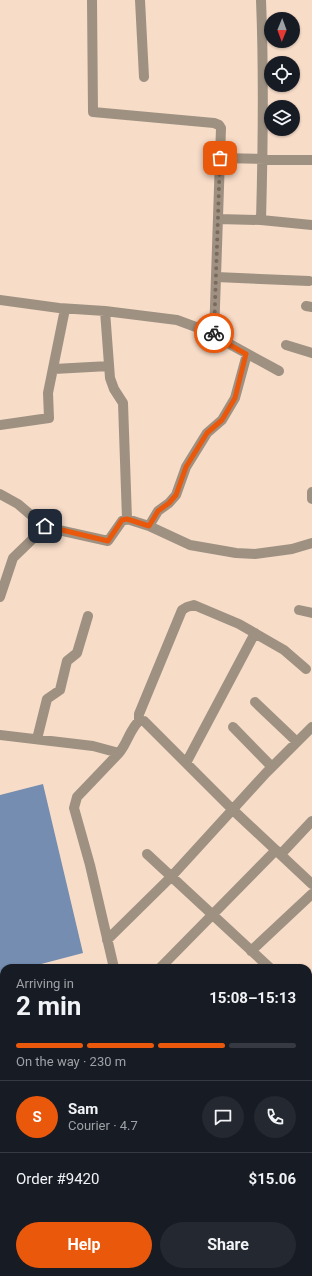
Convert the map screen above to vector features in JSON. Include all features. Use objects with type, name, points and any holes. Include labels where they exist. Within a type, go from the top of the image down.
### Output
[{"type":"street","points":[[92,0],[93,112],[214,123],[219,125],[221,128],[214,336]]},
{"type":"street","points":[[140,0],[144,77]]},
{"type":"street","points":[[261,0],[263,159],[261,220]]},
{"type":"street","points":[[220,158],[312,160]]},
{"type":"street","points":[[218,219],[261,220],[312,225]]},
{"type":"street","points":[[216,277],[309,281]]},
{"type":"street","points":[[0,300],[176,320],[204,330],[279,371]]},
{"type":"street","points":[[0,425],[49,418],[48,393],[65,308]]},
{"type":"street","points":[[105,311],[110,378],[114,389],[124,403],[127,519]]},
{"type":"street","points":[[286,345],[312,353]]},
{"type":"street","points":[[149,526],[158,511],[169,503],[176,495],[186,467],[207,433],[222,420],[235,398],[246,354]]},
{"type":"street","points":[[54,369],[109,366]]},
{"type":"street","points":[[312,492],[312,499]]},
{"type":"street","points":[[0,494],[18,504],[45,526],[108,541],[122,520],[127,519],[149,526],[190,545],[236,553],[255,554],[292,549],[312,543]]},
{"type":"street","points":[[0,597],[13,558],[45,526]]},
{"type":"street","points":[[139,721],[139,714],[182,610],[187,606],[194,605],[239,624],[284,650],[310,668]]},
{"type":"street","points":[[300,610],[312,613]]},
{"type":"street","points":[[37,739],[47,699],[60,690],[67,661],[77,653],[88,616]]},
{"type":"street","points":[[186,763],[255,633]]},
{"type":"street","points":[[255,702],[297,742]]},
{"type":"street","points":[[113,964],[90,864],[74,808],[77,797],[119,753],[135,724],[139,721],[144,721],[233,810],[312,884]]},
{"type":"street","points":[[233,727],[272,767]]},
{"type":"street","points":[[107,940],[171,877],[272,767],[312,727]]},
{"type":"street","points":[[0,735],[93,746],[119,753]]},
{"type":"street","points":[[164,964],[278,852],[312,821]]},
{"type":"street","points":[[147,854],[266,964]]},
{"type":"street","points":[[252,951],[312,894]]},
{"type":"water","points":[[43,784],[83,953],[41,964],[0,964],[0,795]]},
{"type":"way so far","points":[[214,333],[220,158]]},
{"type":"route","points":[[45,526],[108,541],[122,520],[127,519],[137,521],[149,526],[158,511],[169,503],[176,495],[186,467],[207,433],[222,420],[235,398],[246,354],[214,336],[214,333]]}]
